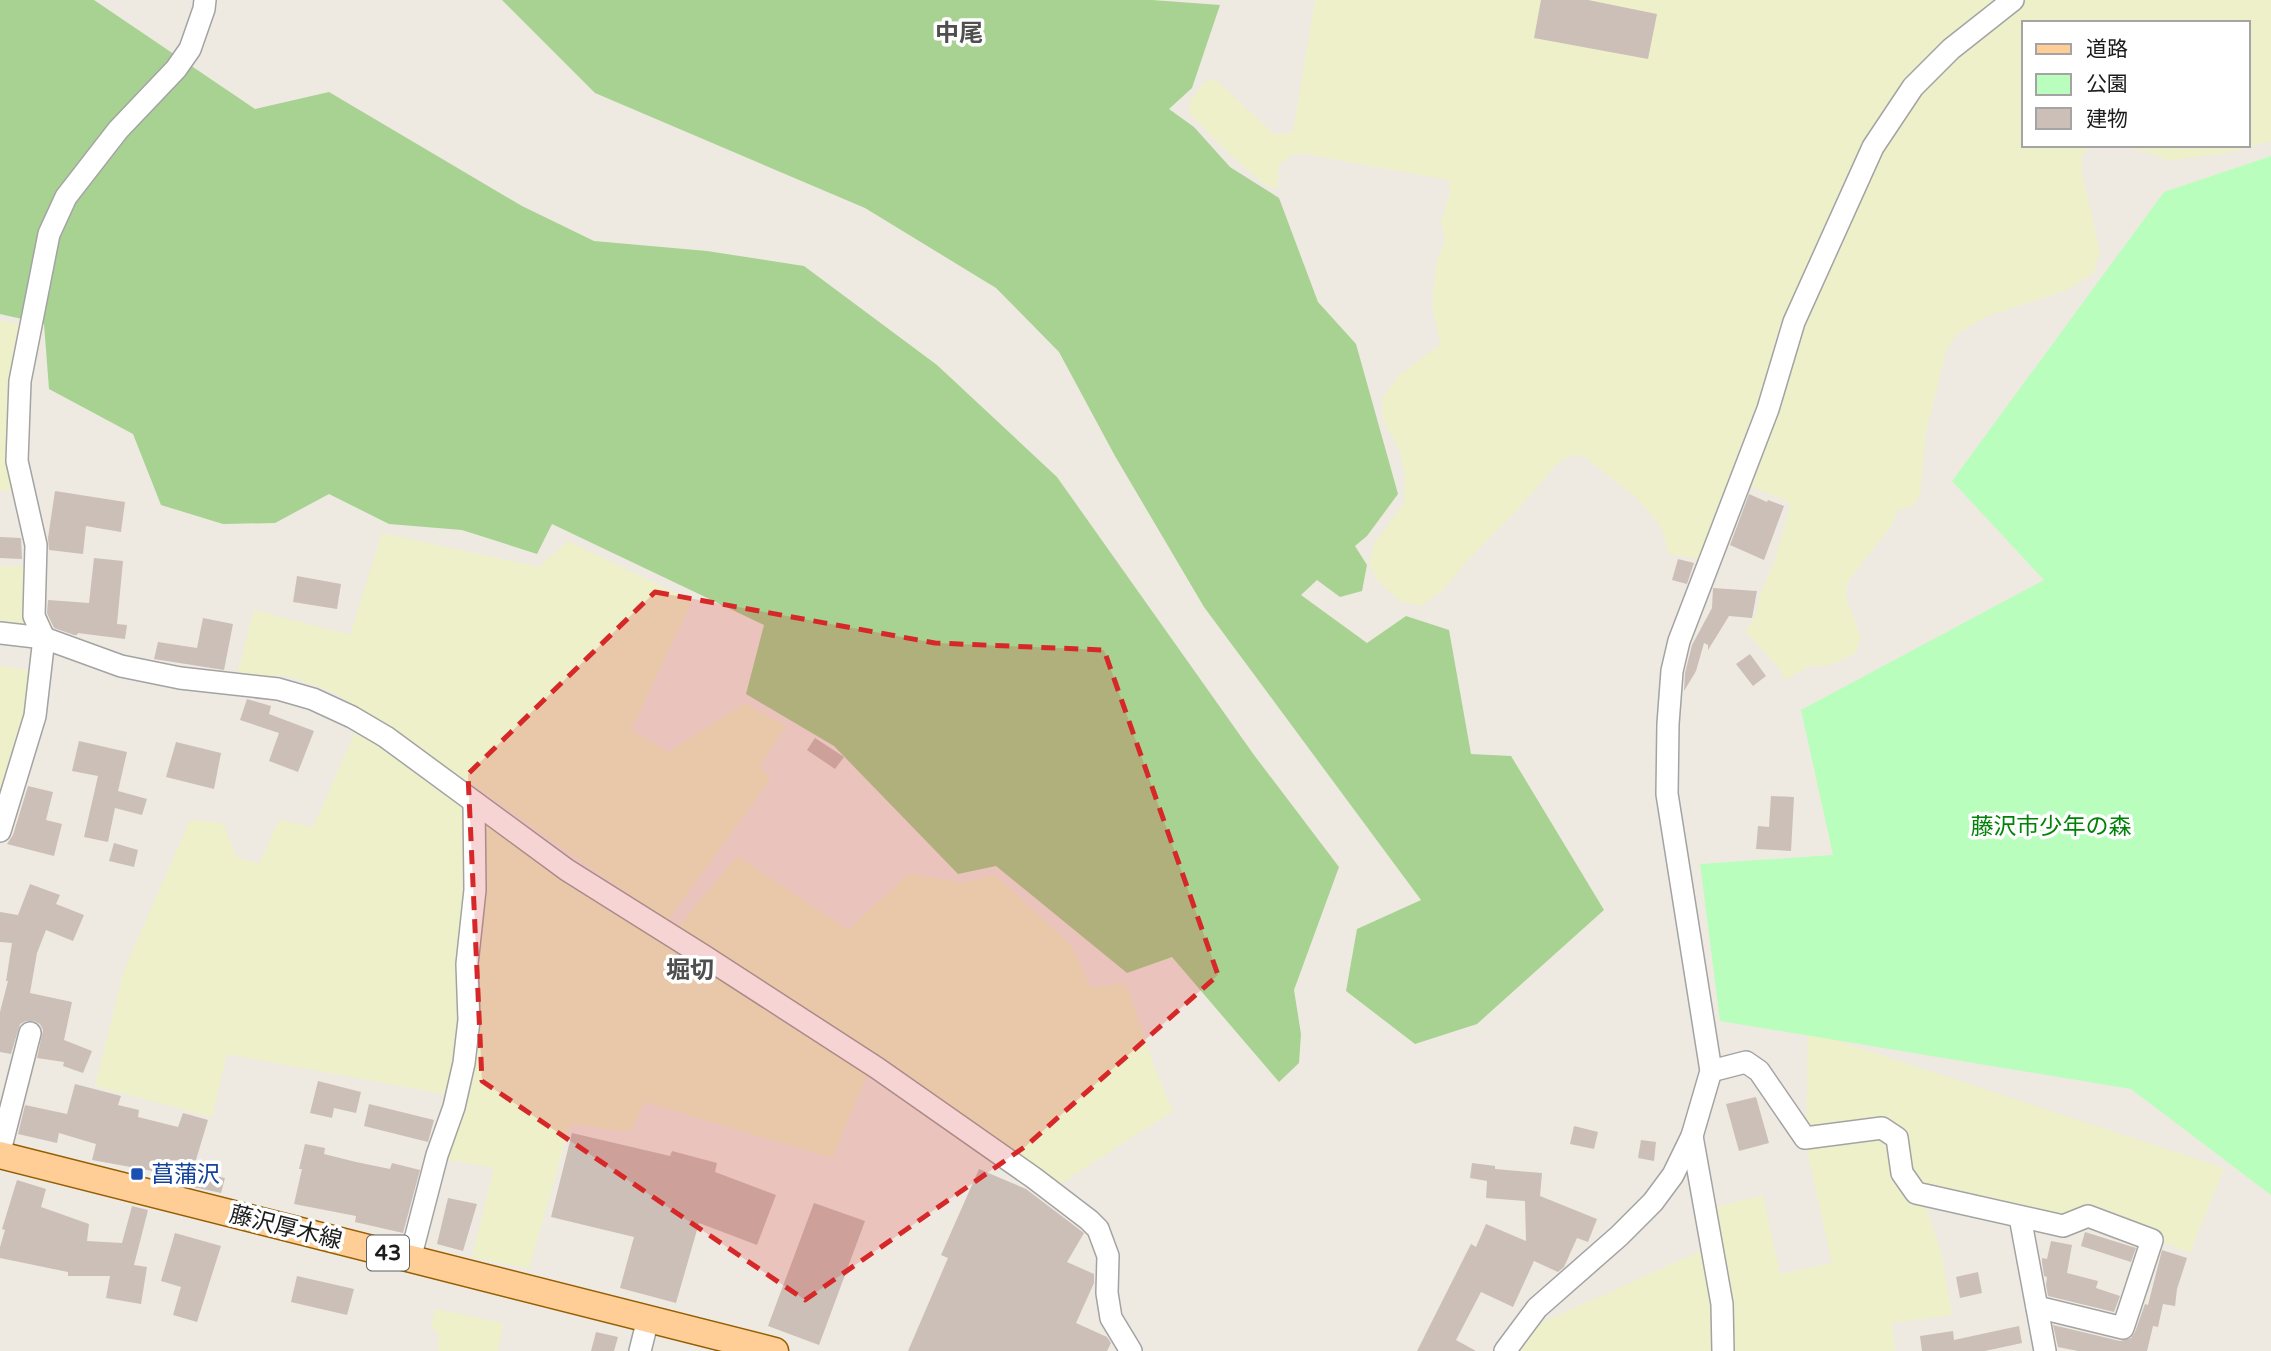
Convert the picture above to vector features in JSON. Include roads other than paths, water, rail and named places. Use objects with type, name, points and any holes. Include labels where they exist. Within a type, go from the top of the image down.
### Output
[{"type":"main road","name":"藤沢厚木線","points":[[0,1153],[775,1351]]},
{"type":"street","points":[[0,831],[35,716],[44,638],[34,615],[36,545],[17,461],[20,381],[49,234],[66,197],[118,130],[176,69],[190,49],[205,0]]},
{"type":"street","points":[[1505,1351],[1537,1308],[1619,1236],[1653,1202],[1673,1175],[1692,1136],[1711,1071],[1667,793],[1672,671],[1679,641],[1768,409],[1794,322],[1873,147],[1913,87],[1999,2]]},
{"type":"street","points":[[0,633],[44,638],[121,666],[180,678],[278,689],[313,699],[386,737],[567,870],[877,1068],[1089,1220],[1098,1229],[1108,1256],[1107,1293],[1111,1318],[1131,1351]]},
{"type":"street","points":[[410,1259],[464,1063],[469,1020],[467,964],[475,890],[474,802]]},
{"type":"street","points":[[0,1153],[30,1033]]},
{"type":"street","points":[[1711,1071],[1746,1062],[1759,1071],[1805,1138],[1882,1128],[1897,1138],[1902,1173],[1916,1193],[2063,1226],[2088,1216],[2151,1240],[2123,1328],[2037,1307]]},
{"type":"street","points":[[1692,1136],[1722,1304],[1723,1351]]},
{"type":"street","points":[[2021,1217],[2045,1351]]},
{"type":"street","points":[[640,1351],[648,1319]]},
{"type":"place","name":"菖蒲沢","points":[[137,1174]]},
{"type":"district","name":"中尾","points":[[959,33]]},
{"type":"district","name":"堀切","points":[[690,970]]},
{"type":"park label","name":"藤沢市少年の森","points":[[2051,826]]}]
